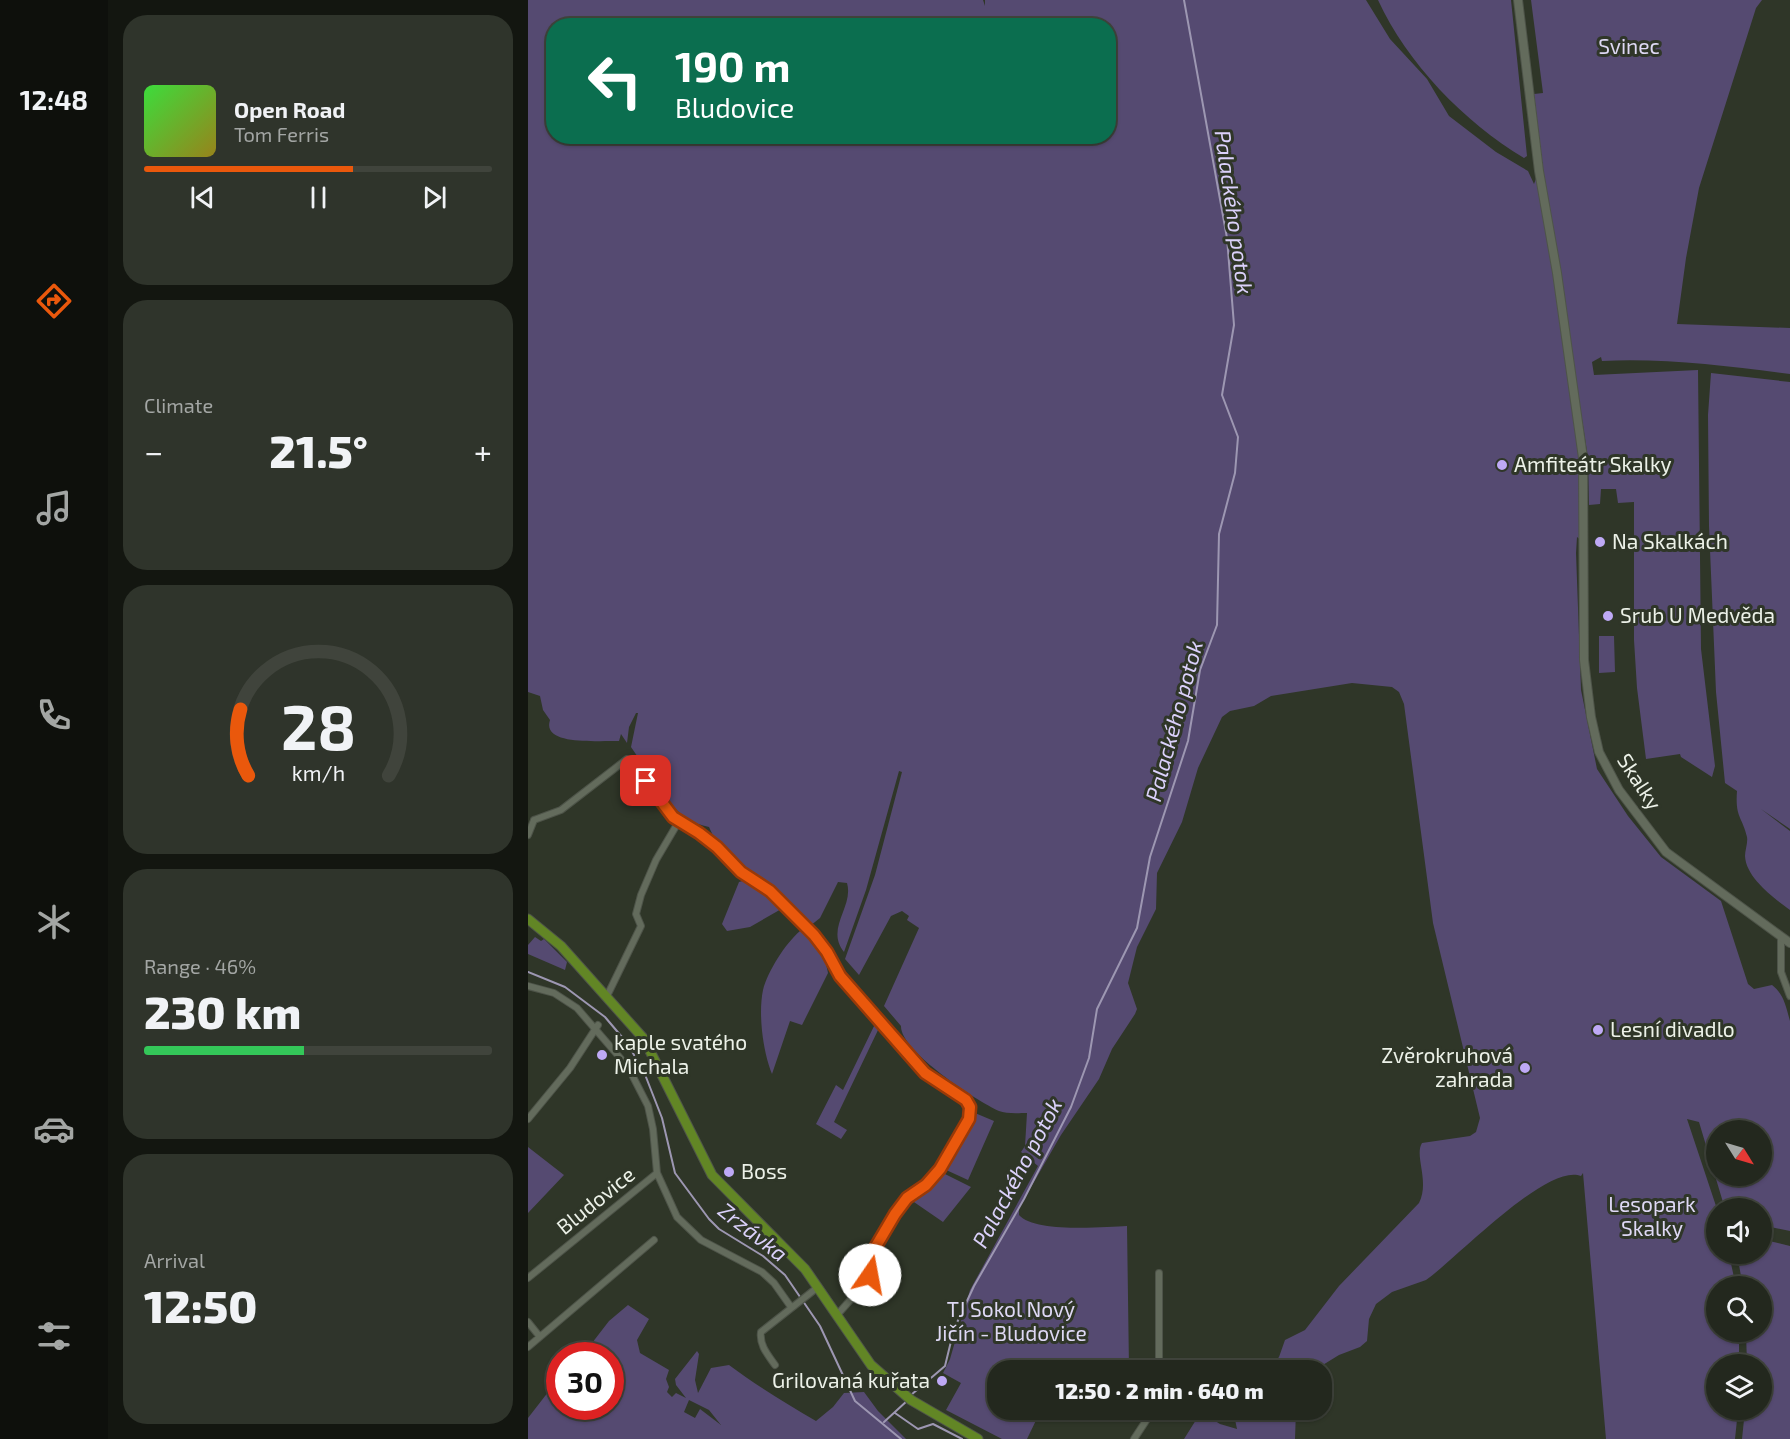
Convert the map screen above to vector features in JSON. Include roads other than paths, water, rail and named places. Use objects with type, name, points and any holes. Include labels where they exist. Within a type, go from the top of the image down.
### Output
[{"type":"main road","points":[[528,919],[553,939],[607,996],[649,1047],[712,1175],[792,1255],[818,1287],[865,1359],[908,1398],[978,1439]]},
{"type":"street","name":"Skalky","points":[[1518,0],[1539,171],[1557,273],[1582,458],[1586,687],[1591,717],[1605,767],[1666,852],[1790,943]]},
{"type":"street","points":[[528,835],[531,818],[561,810],[627,759],[637,767],[655,796],[679,821],[717,847],[741,872],[770,891],[814,935],[827,952],[840,976],[925,1073],[966,1100],[970,1107],[969,1119],[940,1169],[899,1208],[872,1253],[868,1280],[837,1315]]},
{"type":"street","points":[[607,996],[641,926],[636,913],[645,884],[679,821]]},
{"type":"street","points":[[1781,937],[1781,972],[1790,996]]},
{"type":"street","points":[[1781,972],[1790,973]]},
{"type":"street","name":"Bludovice","points":[[528,986],[554,993],[577,1008],[596,1027],[628,1067],[648,1106],[657,1173],[667,1201],[689,1231],[762,1272],[794,1305]]},
{"type":"street","points":[[528,1119],[570,1068],[596,1027]]},
{"type":"street","name":"Bludovice","points":[[528,1278],[657,1173]]},
{"type":"street","points":[[528,1347],[654,1240]]},
{"type":"street","points":[[1159,1272],[1159,1360]]},
{"type":"street","points":[[775,1365],[765,1351],[760,1334],[818,1287]]},
{"type":"street","points":[[528,1322],[540,1337]]},
{"type":"street","points":[[1134,1439],[1146,1420]]},
{"type":"waterway","name":"Palackého potok","points":[[911,1395],[945,1366],[954,1329],[974,1286],[1024,1199],[1071,1107],[1089,1058],[1097,1009],[1137,928],[1150,857],[1188,741],[1200,670],[1217,625],[1219,534],[1235,473],[1238,437],[1222,395],[1234,325],[1227,238],[1184,0]]},
{"type":"waterway","name":"Zrzávka","points":[[528,972],[565,987],[605,1017],[627,1043],[644,1072],[662,1118],[675,1173],[719,1229],[763,1256],[785,1275],[820,1326],[855,1401],[901,1439]]},
{"type":"waterway","name":"Palackého potok","points":[[884,1422],[908,1400]]},
{"type":"waterway","points":[[895,1413],[918,1429],[933,1424],[962,1439]]},
{"type":"place","name":"Amfiteátr Skalky","points":[[1502,465]]},
{"type":"place","name":"Na Skalkách","points":[[1600,542]]},
{"type":"place","name":"Srub U Medvěda","points":[[1608,616]]},
{"type":"place","name":"Lesní divadlo","points":[[1598,1030]]},
{"type":"place","name":"kaple svatého Michala","points":[[602,1055]]},
{"type":"place","name":"Zvěrokruhová zahrada","points":[[1525,1068]]},
{"type":"place","name":"Boss","points":[[729,1172]]},
{"type":"place","name":"Grilovaná kuřata","points":[[942,1381]]},
{"type":"park label","name":"Svinec","points":[[1629,47]]},
{"type":"park label","name":"Lesopark Skalky","points":[[1652,1217]]},
{"type":"park label","name":"TJ Sokol Nový Jičín - Bludovice","points":[[1011,1322]]}]
